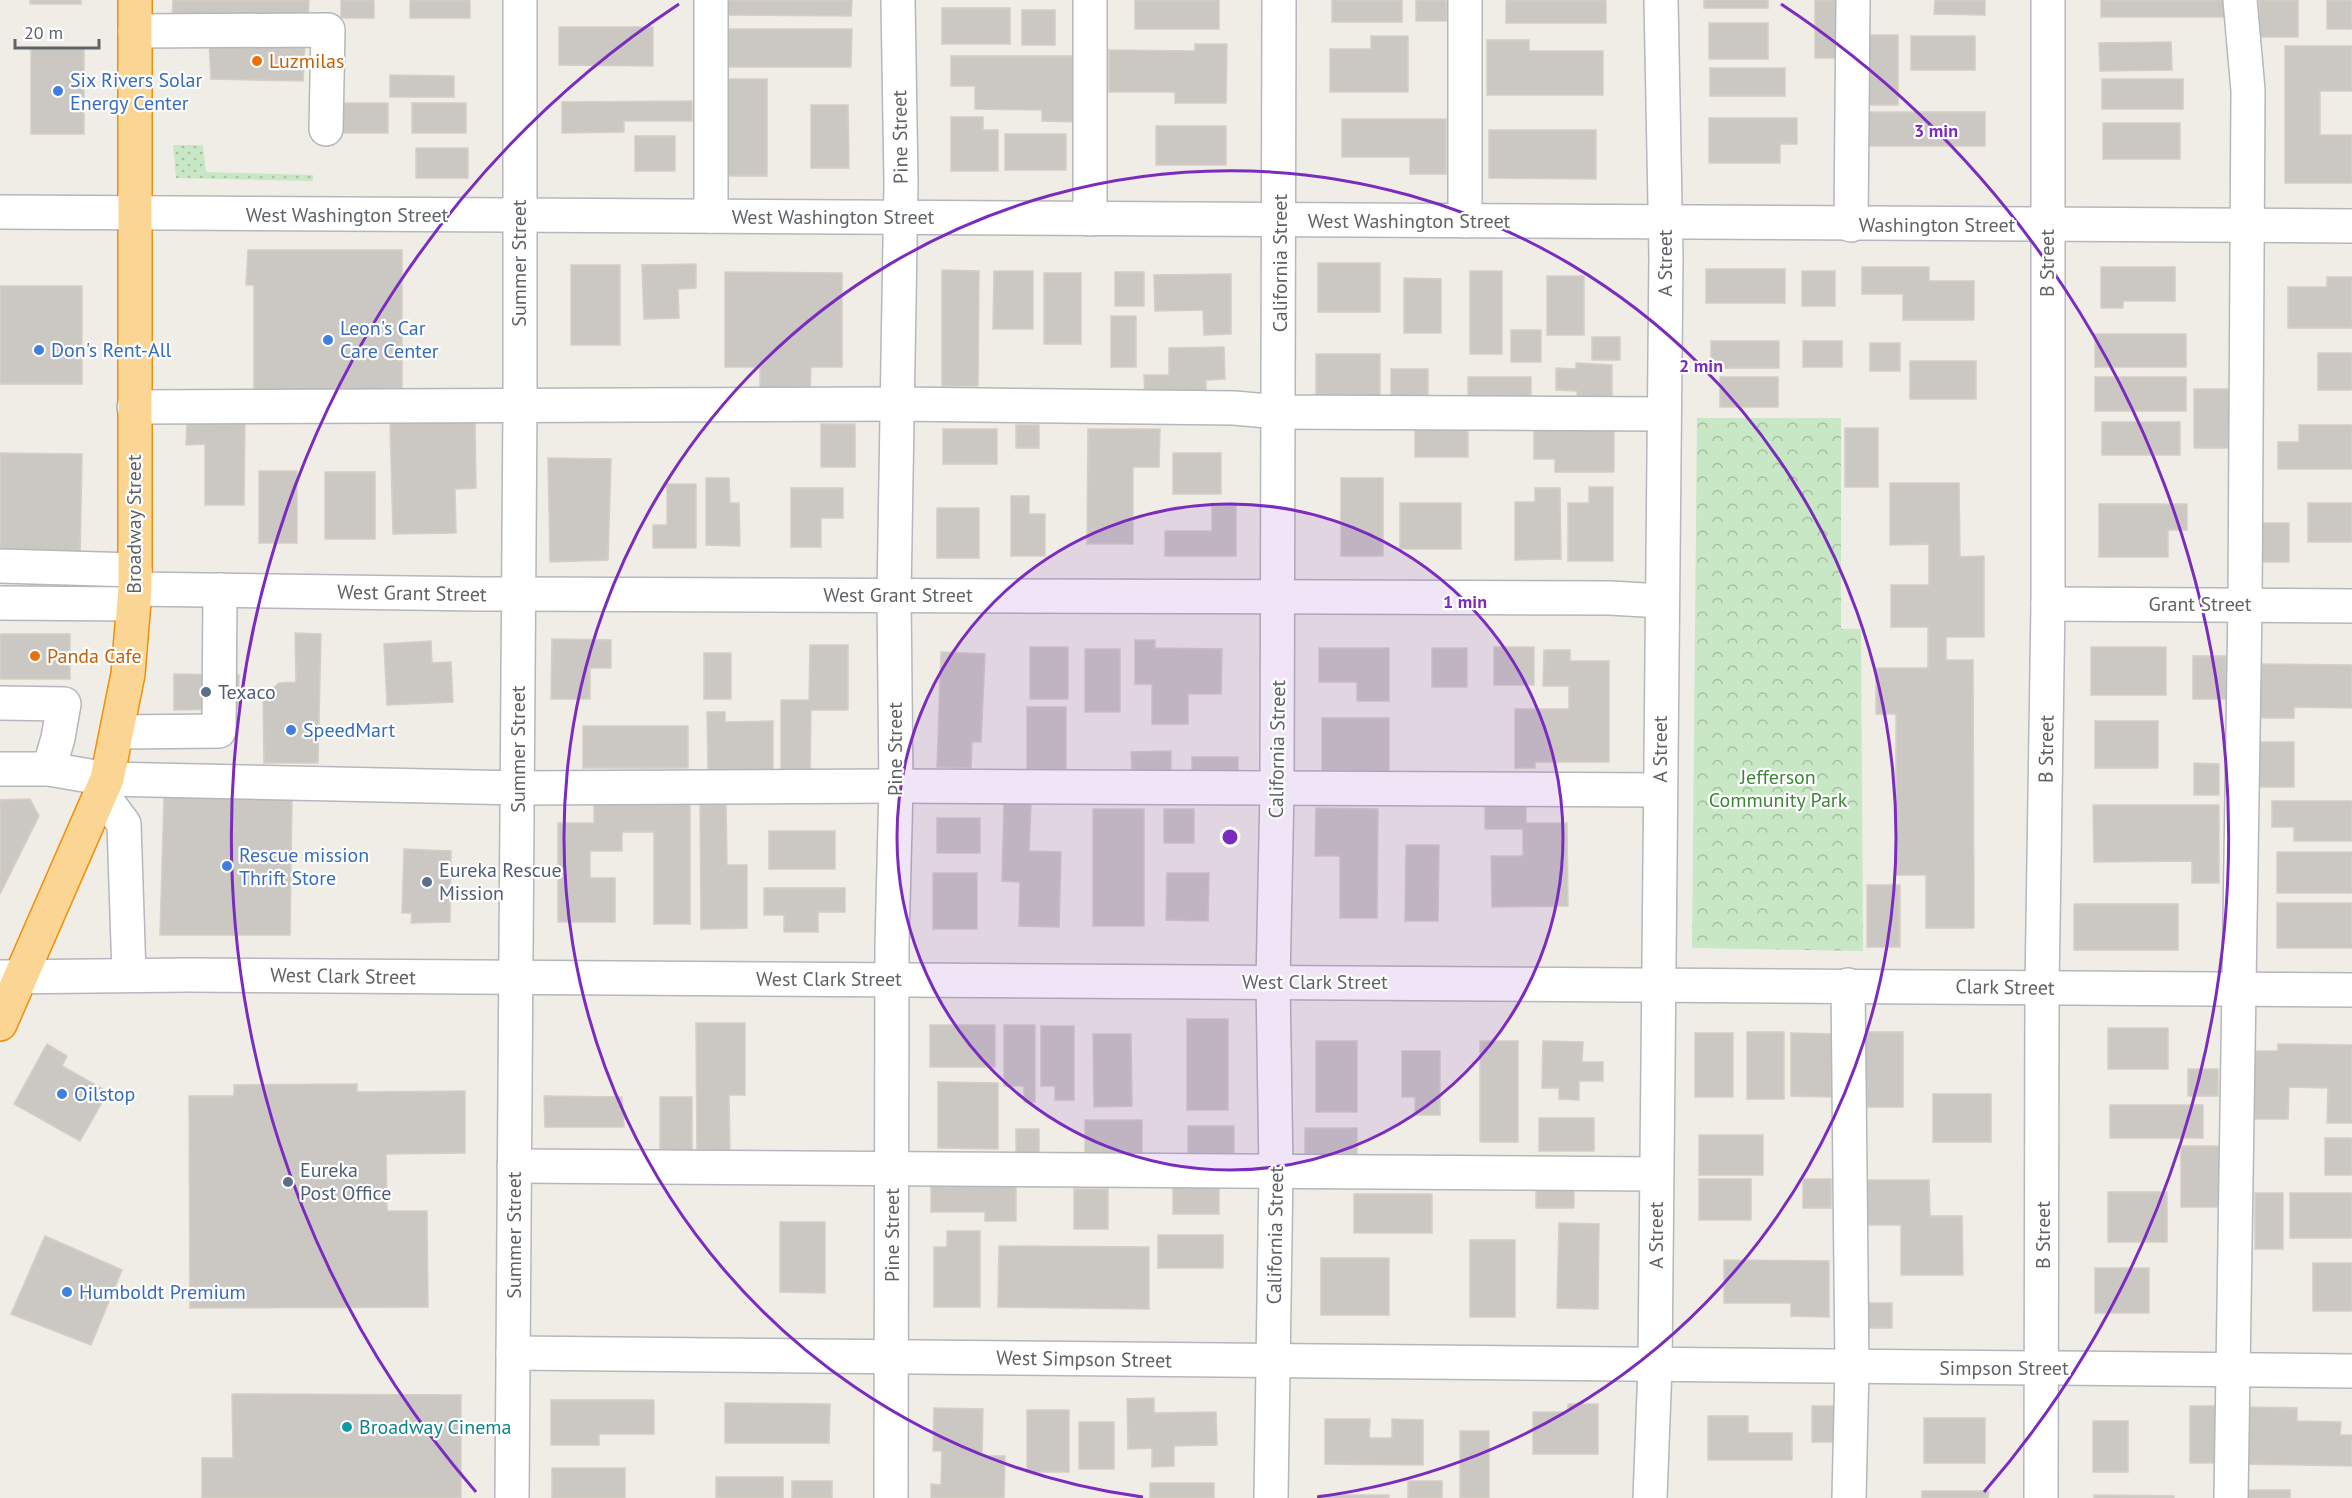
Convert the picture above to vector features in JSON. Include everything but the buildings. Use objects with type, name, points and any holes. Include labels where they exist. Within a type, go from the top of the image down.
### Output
[{"type":"highway","name":"Broadway Street","points":[[0,1024],[11,977],[104,786],[118,732],[128,674],[135,588],[135,15]]},
{"type":"street","name":"Summer Street","points":[[512,1498],[517,978],[520,0]]},
{"type":"street","points":[[711,0],[711,216]]},
{"type":"street","name":"Pine Street","points":[[891,1498],[892,979],[896,786],[894,595],[901,218],[898,0]]},
{"type":"street","points":[[1090,0],[1090,219]]},
{"type":"street","name":"California Street","points":[[1271,1498],[1276,1170],[1274,982],[1277,790],[1280,0]]},
{"type":"street","points":[[1465,0],[1465,221]]},
{"type":"street","name":"A Street","points":[[1650,1498],[1655,1366],[1665,221],[1661,0]]},
{"type":"street","points":[[1851,225],[1853,0]]},
{"type":"street","name":"B Street","points":[[2041,1498],[2042,988],[2048,604],[2048,0]]},
{"type":"street","points":[[2231,1498],[2231,1370],[2245,604],[2247,90],[2240,0]]},
{"type":"street","points":[[135,15],[327,30],[326,129]]},
{"type":"street","name":"West Washington Street","points":[[0,212],[1665,221]]},
{"type":"street","name":"Washington Street","points":[[1665,221],[1851,225],[2352,226]]},
{"type":"street","points":[[134,407],[898,405],[1234,408],[1279,412],[1663,414]]},
{"type":"street","points":[[0,566],[135,588]]},
{"type":"street","points":[[0,603],[135,588]]},
{"type":"street","name":"West Grant Street","points":[[135,588],[518,593],[1610,598],[1661,601]]},
{"type":"street","points":[[118,732],[219,731],[220,590]]},
{"type":"street","name":"Grant Street","points":[[2048,604],[2352,606]]},
{"type":"street","points":[[0,704],[64,704],[49,769]]},
{"type":"street","points":[[0,769],[49,769],[104,786],[518,788],[896,786],[1277,790],[1660,790]]},
{"type":"street","points":[[104,786],[124,824],[129,975]]},
{"type":"street","name":"West Clark Street","points":[[11,977],[129,975],[1658,985]]},
{"type":"street","name":"Clark Street","points":[[1658,985],[2352,990]]},
{"type":"street","points":[[1848,985],[1852,1367],[1849,1498]]},
{"type":"street","points":[[514,1166],[1656,1174]]},
{"type":"street","name":"West Simpson Street","points":[[513,1353],[1655,1366]]},
{"type":"street","name":"Simpson Street","points":[[1655,1366],[2352,1371]]},
{"type":"green space","points":[[173,145],[203,145],[206,172],[313,175],[313,181],[176,178]]},
{"type":"green space","name":"Jefferson Community Park","points":[[1697,418],[1841,418],[1841,629],[1861,629],[1863,951],[1692,948]]},
{"type":"place","name":"Luzmilas","points":[[257,61]]},
{"type":"place","name":"Six Rivers Solar Energy Center","points":[[58,91]]},
{"type":"place","name":"Leon's Car Care Center","points":[[328,340]]},
{"type":"place","name":"Don's Rent-All","points":[[39,350]]},
{"type":"place","name":"Panda Cafe","points":[[35,656]]},
{"type":"place","name":"Texaco","points":[[206,692]]},
{"type":"place","name":"SpeedMart","points":[[291,730]]},
{"type":"place","name":"Rescue mission Thrift Store","points":[[227,866]]},
{"type":"place","name":"Eureka Rescue Mission","points":[[427,882]]},
{"type":"place","name":"Oilstop","points":[[62,1094]]},
{"type":"place","name":"Eureka Post Office","points":[[288,1182]]},
{"type":"place","name":"Humboldt Premium","points":[[67,1292]]},
{"type":"place","name":"Broadway Cinema","points":[[347,1427]]}]
